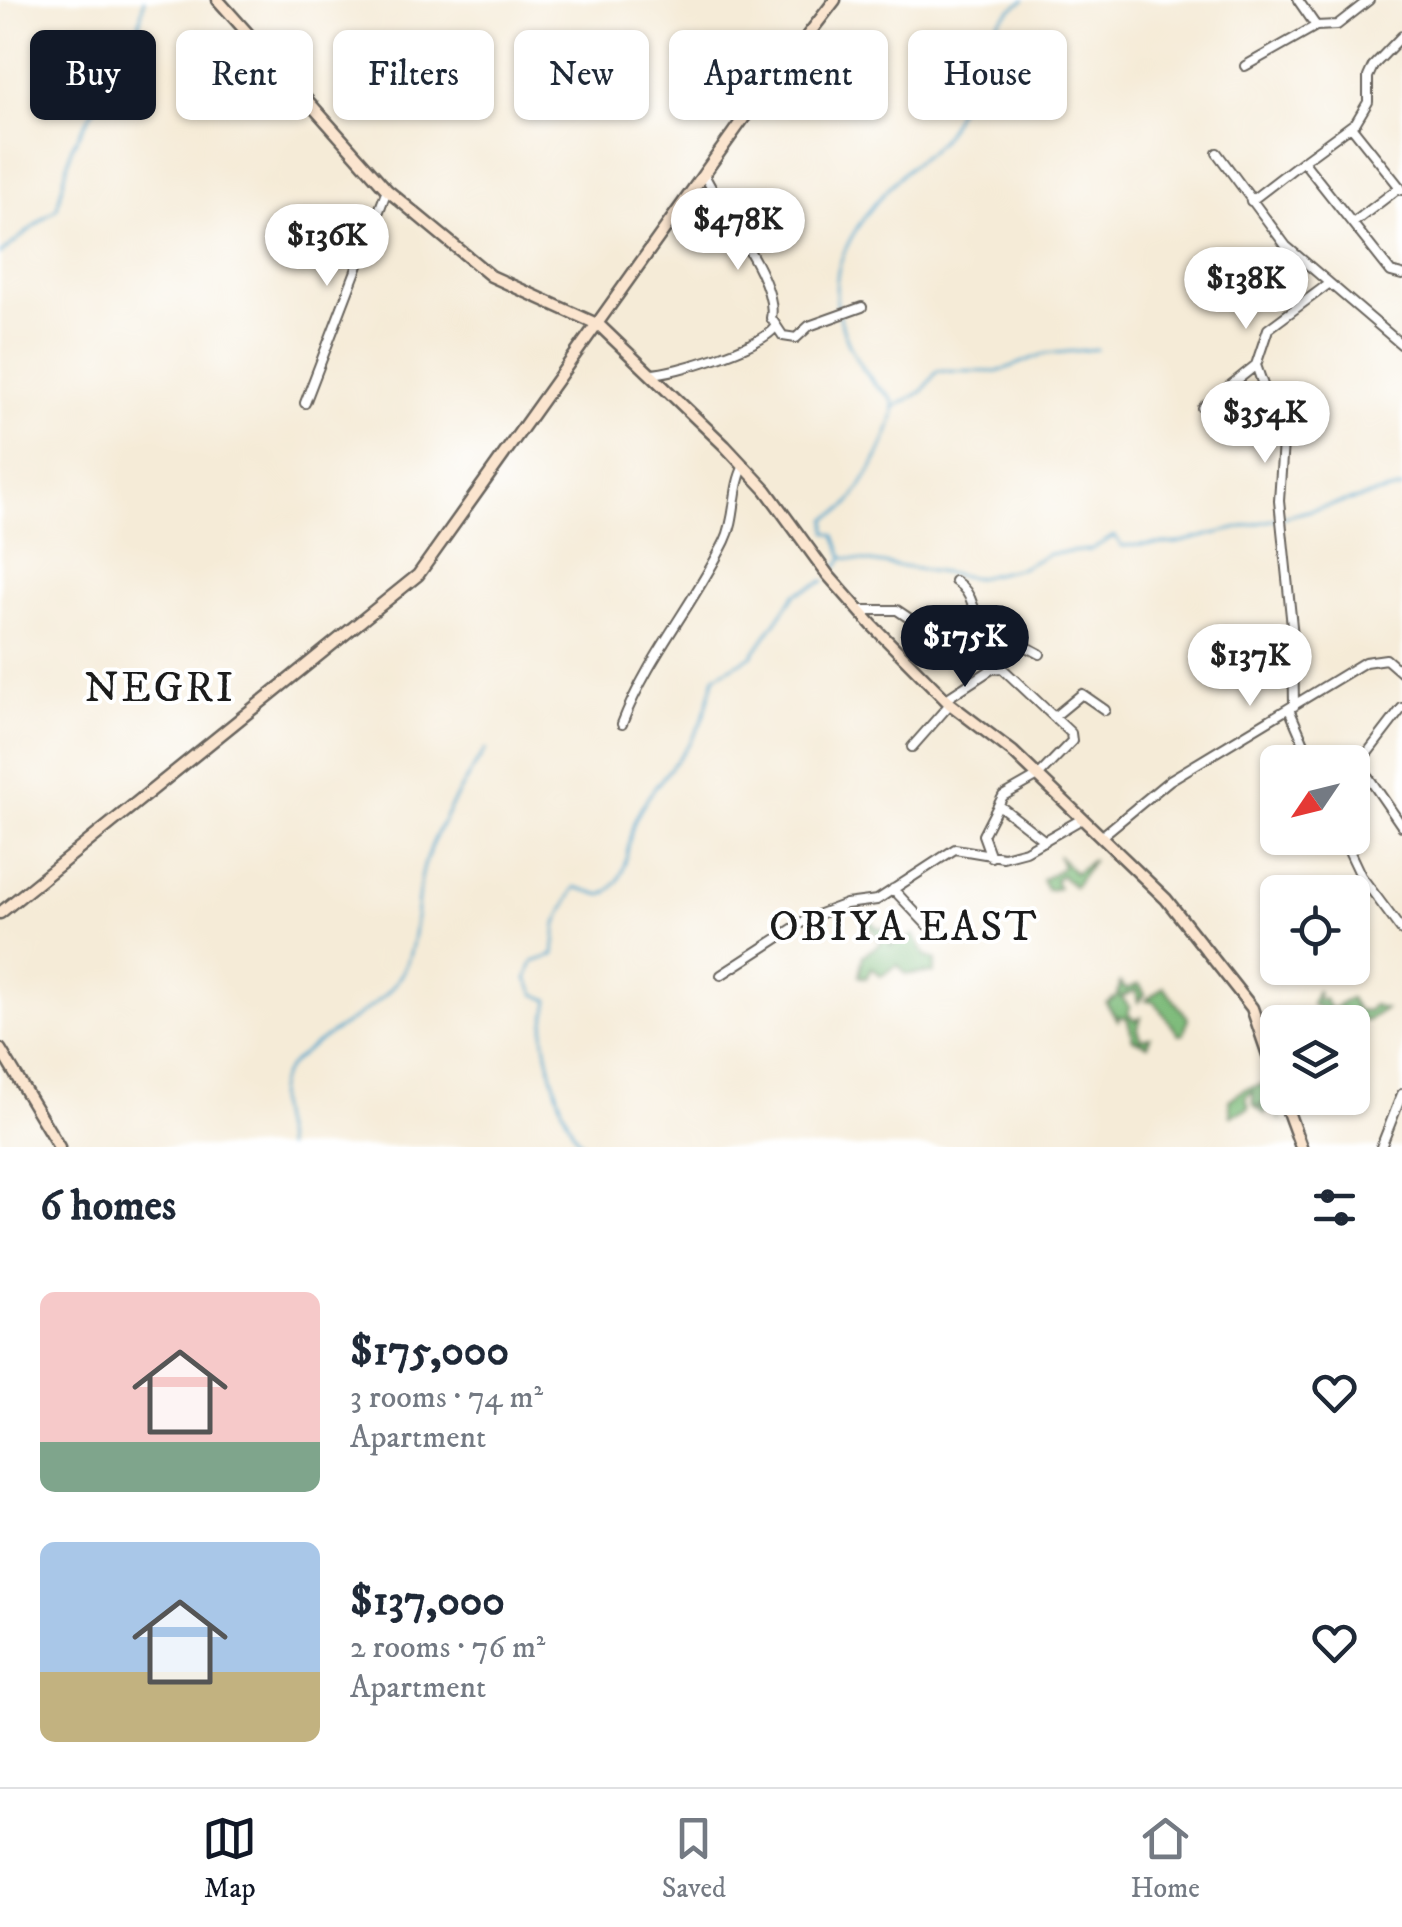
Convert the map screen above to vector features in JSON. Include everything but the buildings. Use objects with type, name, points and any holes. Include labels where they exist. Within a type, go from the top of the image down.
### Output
[{"type":"street","points":[[218,0],[387,190],[490,276],[598,325],[744,466],[859,610],[948,701],[1038,776],[1166,899],[1247,1000],[1260,1026]]},
{"type":"street","points":[[0,913],[418,575],[704,174],[835,0]]},
{"type":"street","points":[[1298,0],[1316,26]]},
{"type":"street","points":[[1245,66],[1316,26],[1337,25],[1369,0]]},
{"type":"street","points":[[1250,201],[1351,126],[1365,110],[1373,66],[1402,36]]},
{"type":"street","points":[[1351,126],[1401,189],[1352,224]]},
{"type":"street","points":[[1217,152],[1286,246],[1327,285],[1402,345]]},
{"type":"street","points":[[1304,160],[1390,272],[1402,275]]},
{"type":"street","points":[[704,174],[772,301],[773,330]]},
{"type":"street","points":[[305,403],[387,190]]},
{"type":"street","points":[[733,225],[754,211]]},
{"type":"street","points":[[1202,408],[1256,365],[1268,329],[1327,285]]},
{"type":"street","points":[[773,330],[796,338],[810,326],[862,307]]},
{"type":"street","points":[[650,374],[678,373],[706,357],[750,345],[773,330]]},
{"type":"street","points":[[1256,365],[1284,442],[1279,501],[1293,636],[1292,708],[1306,745]]},
{"type":"street","points":[[622,724],[665,638],[706,577],[733,524],[744,466]]},
{"type":"street","points":[[955,581],[964,588],[974,611],[973,639]]},
{"type":"street","points":[[859,610],[897,610],[934,635],[959,625],[997,668],[1071,732],[1072,741],[1038,776],[1009,792],[1000,806],[983,835],[992,857]]},
{"type":"street","points":[[912,747],[948,701],[997,668],[1007,655],[1025,646],[1040,654]]},
{"type":"street","points":[[1102,836],[1170,780],[1364,662],[1386,659],[1402,673]]},
{"type":"street","points":[[1054,717],[1082,694],[1104,710]]},
{"type":"street","points":[[1370,751],[1402,708]]},
{"type":"street","points":[[1370,780],[1402,826]]},
{"type":"street","points":[[1000,806],[1045,841]]},
{"type":"street","points":[[721,975],[809,918],[846,904],[868,904],[958,848],[992,857],[1026,850],[1080,820]]},
{"type":"street","points":[[1351,855],[1361,876],[1402,931]]},
{"type":"street","points":[[893,889],[927,924]]},
{"type":"street","points":[[0,1049],[60,1147]]},
{"type":"street","points":[[1380,1147],[1402,1094]]},
{"type":"street","points":[[1289,1115],[1301,1147]]},
{"type":"green space","points":[[1058,855],[1074,873],[1093,860],[1074,887],[1061,875],[1055,880],[1059,888],[1047,890],[1042,880],[1062,868]]},
{"type":"green space","points":[[869,918],[878,928],[890,929],[890,946],[914,935],[926,957],[936,960],[934,973],[906,974],[898,965],[881,976],[872,967],[866,978],[859,976],[863,955],[882,943],[867,923]]},
{"type":"green space","points":[[1120,983],[1126,989],[1139,984],[1145,994],[1138,1002],[1136,990],[1121,997],[1134,1020],[1141,1017],[1137,1030],[1141,1039],[1150,1037],[1148,1045],[1133,1039],[1127,1018],[1119,1016],[1118,1020],[1106,1003],[1118,996]]},
{"type":"green space","points":[[1164,987],[1188,1018],[1184,1034],[1179,1035],[1155,1002],[1146,1000]]},
{"type":"green space","points":[[1317,990],[1318,1001],[1324,999],[1328,1005],[1312,1005]]},
{"type":"green space","points":[[1373,1005],[1385,1009],[1370,1019]]},
{"type":"green space","points":[[1260,1085],[1260,1110],[1254,1105],[1253,1091],[1246,1097],[1249,1108],[1231,1116],[1229,1100],[1245,1089]]},
{"type":"waterway","points":[[0,254],[57,208],[72,146],[137,36],[144,0]]},
{"type":"waterway","points":[[836,568],[843,558],[835,535],[827,532],[827,519],[846,507],[861,486],[887,436],[894,407],[891,398],[865,371],[844,331],[836,286],[842,258],[881,196],[940,141],[952,123],[990,32],[1024,0]]},
{"type":"waterway","points":[[896,406],[923,391],[937,371],[997,372],[1044,354],[1097,349]]},
{"type":"waterway","points":[[845,558],[976,578],[1021,568],[1049,554],[1090,550],[1114,536],[1122,546],[1177,543],[1402,488]]},
{"type":"waterway","points":[[586,1147],[571,1127],[552,1075],[544,1031],[549,1000],[535,994],[527,979],[533,962],[554,955],[557,923],[575,887],[602,895],[618,881],[635,820],[698,729],[715,676],[752,656],[795,594],[824,581]]},
{"type":"waterway","points":[[285,1147],[278,1104],[281,1079],[302,1054],[371,1007],[397,981],[410,953],[421,878],[430,848],[486,749]]},
{"type":"district","name":"NEGRI","points":[[160,689]]},
{"type":"district","name":"OBIYA EAST","points":[[904,928]]}]
